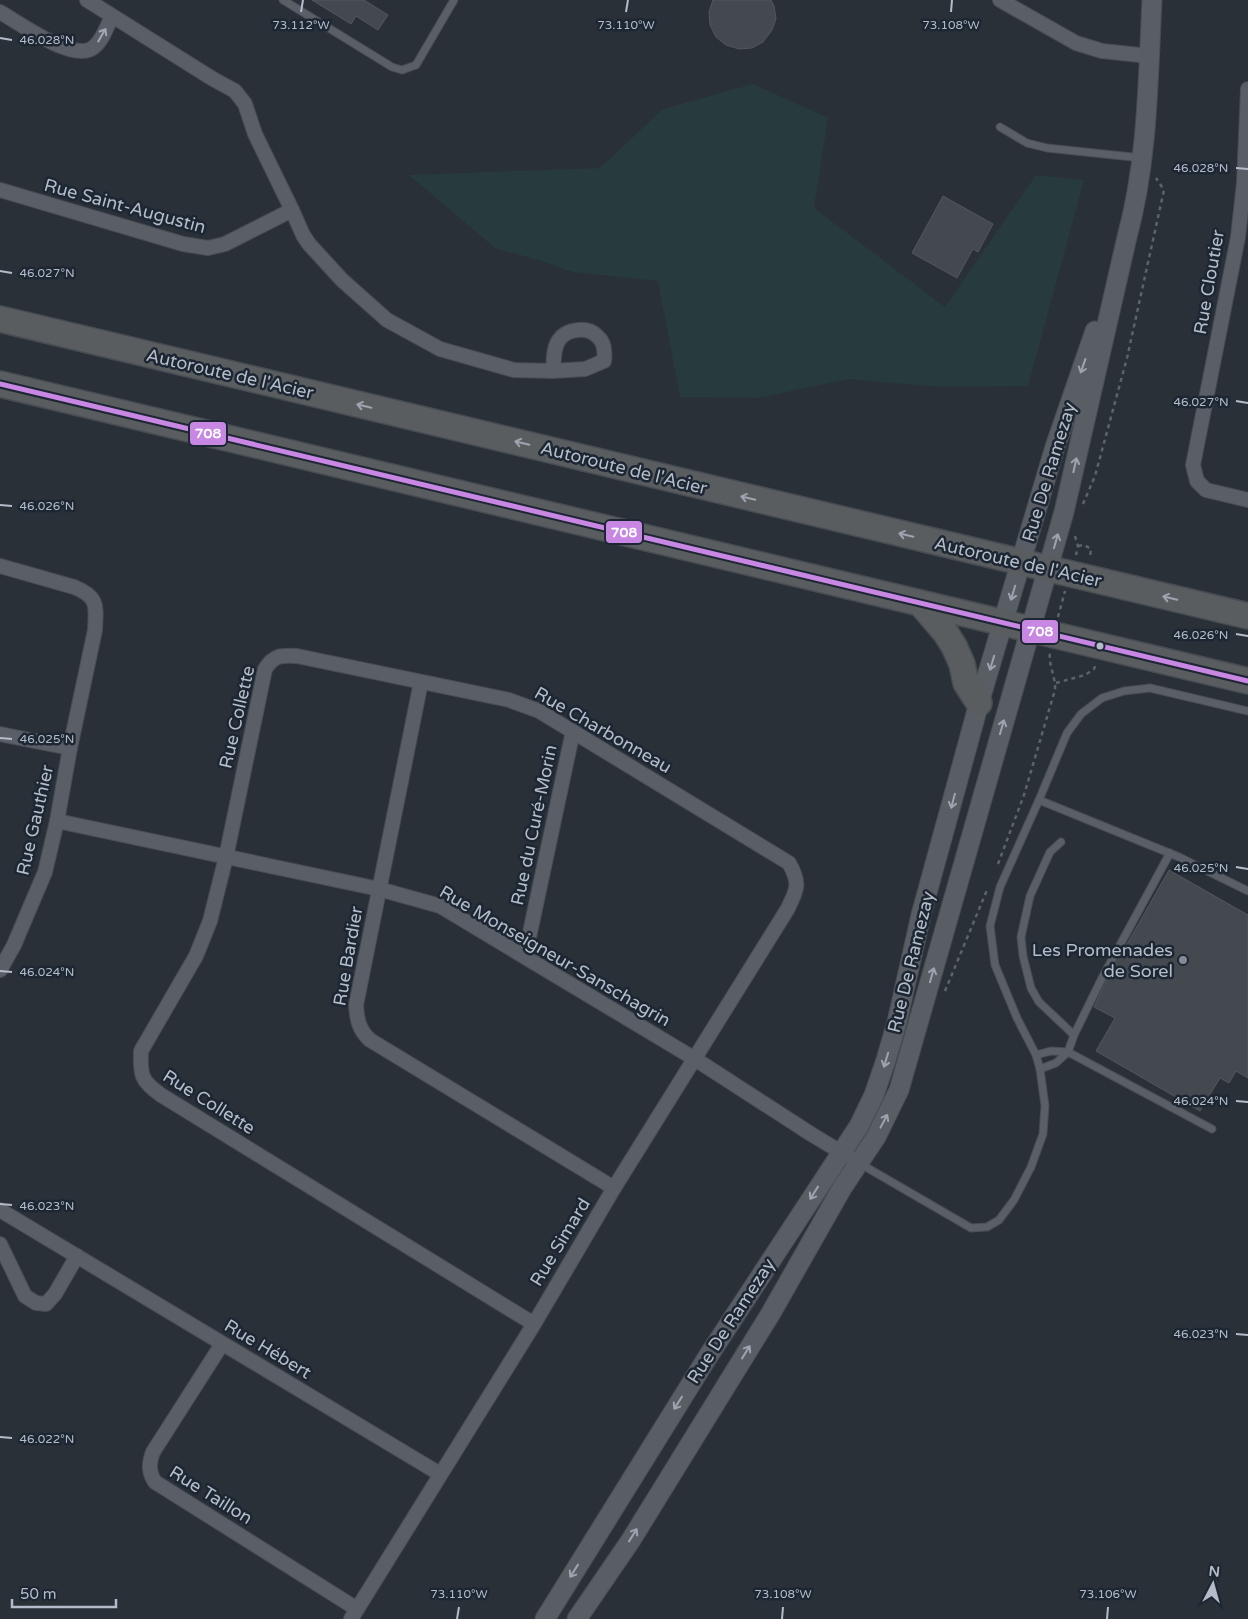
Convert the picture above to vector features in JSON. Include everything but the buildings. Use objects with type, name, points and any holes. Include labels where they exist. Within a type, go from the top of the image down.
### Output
[{"type":"highway","name":"Autoroute de l'Acier","points":[[0,319],[1048,570],[1248,616]]},
{"type":"highway","points":[[0,384],[1248,681]]},
{"type":"highway","points":[[921,604],[945,632],[954,646],[962,664],[966,683],[980,703]]},
{"type":"street","points":[[87,0],[235,91],[244,104],[255,134],[303,235],[342,280],[387,320],[440,349],[514,370],[554,371]]},
{"type":"street","points":[[1000,0],[1076,43],[1109,52],[1149,56]]},
{"type":"street","name":"Rue De Ramezay","points":[[577,1619],[614,1562],[631,1540],[771,1313],[842,1188],[880,1130],[899,1090],[1064,512],[1138,195],[1152,0]]},
{"type":"street","points":[[0,12],[45,39],[74,51],[91,49],[100,41],[112,16]]},
{"type":"street","name":"Rue Cloutier","points":[[1248,89],[1244,183],[1238,237],[1193,465],[1196,481],[1206,490],[1248,500]]},
{"type":"street","name":"Rue Saint-Augustin","points":[[0,190],[183,244],[208,248],[225,244],[292,210]]},
{"type":"street","name":"Rue De Ramezay","points":[[545,1619],[707,1358],[858,1126],[867,1109],[886,1060],[899,1013],[921,915],[980,703],[1055,447],[1127,237]]},
{"type":"street","name":"Rue Gauthier","points":[[0,566],[85,591],[93,598],[96,611],[95,630],[45,872],[14,946],[0,970]]},
{"type":"street","name":"Rue Charbonneau","points":[[271,660],[282,655],[297,656],[509,700],[539,711],[789,863],[798,883]]},
{"type":"street","name":"Rue Collette","points":[[271,660],[264,669],[226,857],[210,921],[196,956],[141,1051],[140,1068],[146,1084],[534,1324]]},
{"type":"street","name":"Rue Bardier","points":[[421,682],[356,1005],[357,1020],[362,1032],[370,1040],[614,1188]]},
{"type":"street","name":"Rue du Curé-Morin","points":[[525,956],[573,731]]},
{"type":"street","points":[[0,734],[70,748]]},
{"type":"street","name":"Rue Monseigneur-Sanschagrin","points":[[57,821],[379,889],[440,906],[695,1059],[859,1163]]},
{"type":"street","name":"Rue Simard","points":[[354,1614],[534,1324],[614,1188],[787,910],[798,883]]},
{"type":"street","name":"Rue Hébert","points":[[0,1210],[440,1474]]},
{"type":"street","points":[[0,1244],[25,1296],[36,1303],[46,1304],[55,1294],[76,1256]]},
{"type":"street","name":"Rue Taillon","points":[[222,1344],[153,1452],[149,1470],[152,1478],[155,1482],[354,1614]]},
{"type":"street","points":[[707,1358],[734,1372]]},
{"type":"street","points":[[588,1548],[614,1562]]},
{"type":"lane","points":[[283,0],[392,67],[402,70],[416,65],[454,0]]},
{"type":"lane","points":[[1000,126],[1027,143],[1046,148],[1142,158]]},
{"type":"lane","points":[[859,1163],[970,1228],[987,1227],[999,1220],[1014,1200],[1031,1167],[1043,1134],[1045,1106],[1040,1069],[1036,1055],[1017,1018],[995,965],[990,926],[1000,887],[1067,733],[1081,714],[1102,698],[1124,691],[1150,688],[1248,711]]},
{"type":"lane","points":[[1039,800],[1170,853],[1248,891]]},
{"type":"lane","points":[[1061,842],[1050,852],[1030,896],[1021,937],[1023,956],[1031,988],[1039,1002],[1074,1035]]},
{"type":"lane","points":[[1040,1069],[1056,1063],[1068,1052],[1074,1035],[1101,980],[1170,853]]},
{"type":"lane","points":[[1036,1055],[1051,1051],[1068,1052],[1212,1129]]},
{"type":"path","points":[[1081,510],[1095,476],[1127,358],[1164,190]]},
{"type":"path","points":[[1075,534],[1078,546],[1076,554]]},
{"type":"path","points":[[1078,546],[1084,545],[1091,548],[1090,558]]},
{"type":"path","points":[[1057,623],[1064,592]]},
{"type":"path","points":[[996,867],[1024,795],[1055,690],[1049,657],[1050,649]]},
{"type":"path","points":[[1055,683],[1090,672],[1094,669],[1097,660]]},
{"type":"path","points":[[943,995],[989,885]]},
{"type":"green space","points":[[753,84],[828,118],[814,208],[945,307],[1036,175],[1084,180],[1028,386],[941,387],[848,379],[759,398],[680,397],[658,281],[573,272],[495,248],[409,175],[600,168],[663,109]]},
{"type":"transit line","name":"708","points":[[0,384],[1248,681]]},
{"type":"place","name":"Les Promenades de Sorel","points":[[1183,960]]}]
